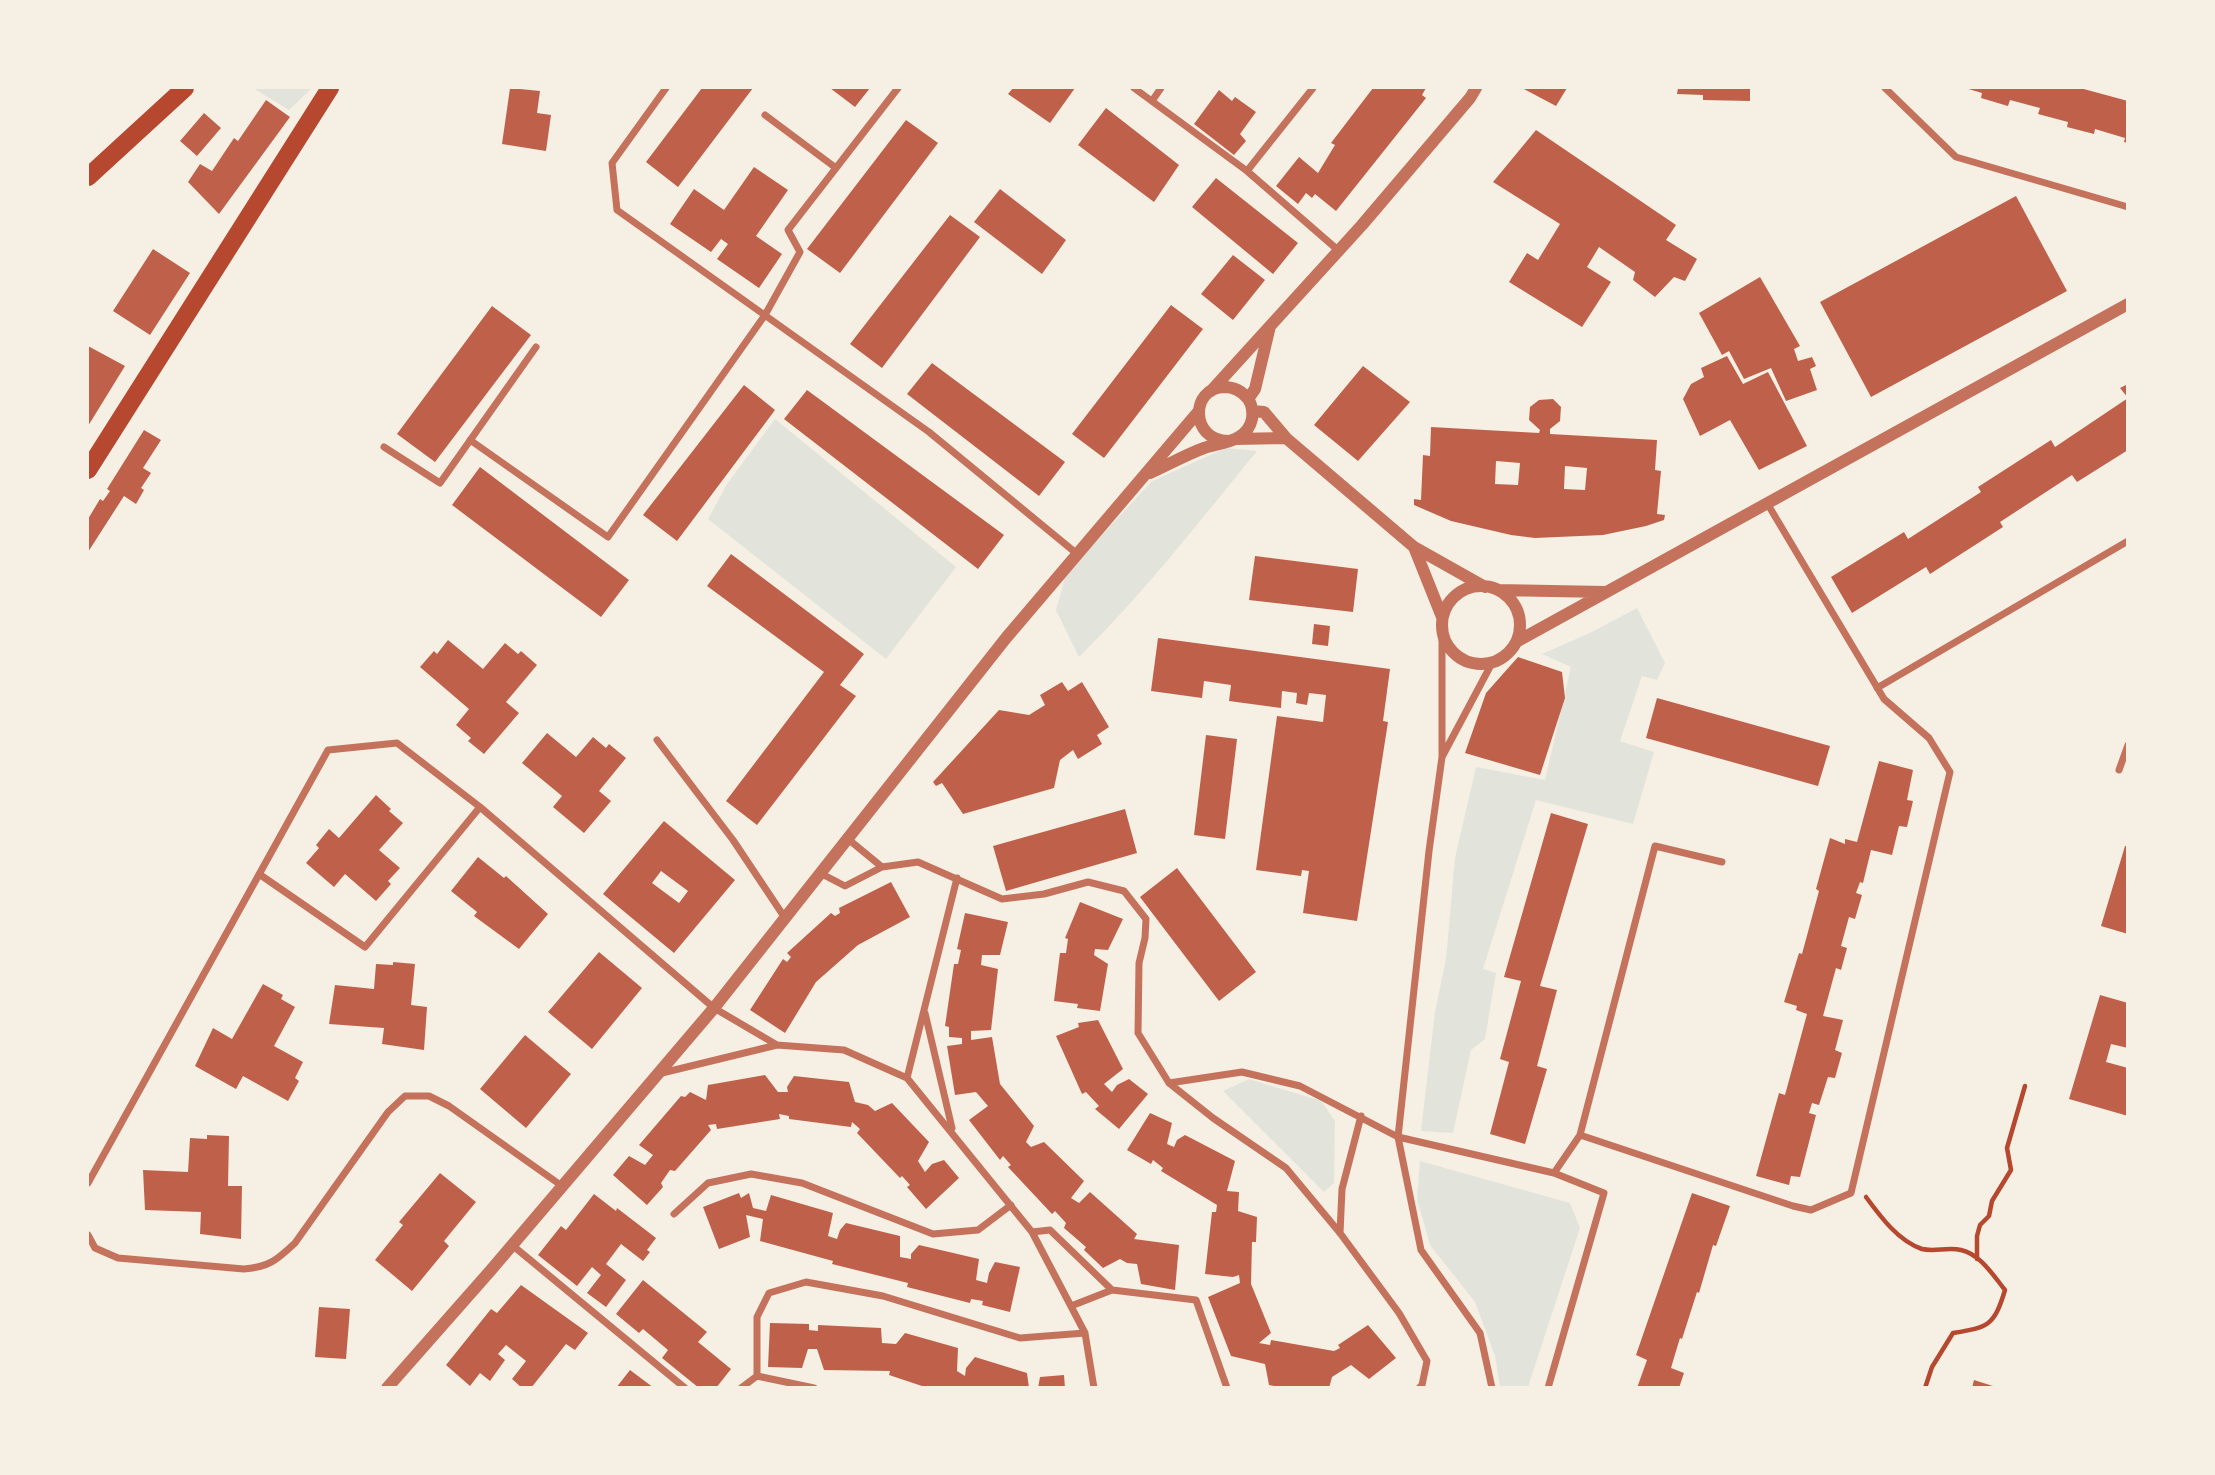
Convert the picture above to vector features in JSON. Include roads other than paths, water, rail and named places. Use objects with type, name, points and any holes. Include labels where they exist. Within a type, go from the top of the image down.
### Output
[{"type":"main road","points":[[88,177],[185,88]]},
{"type":"main road","points":[[88,470],[330,88]]},
{"type":"street","points":[[666,88],[612,163],[617,210],[929,432],[1076,553]]},
{"type":"street","points":[[470,440],[608,537],[765,315],[800,252],[788,230],[898,88]]},
{"type":"street","points":[[1135,88],[1247,171],[1339,251]]},
{"type":"street","points":[[1152,101],[1161,88]]},
{"type":"street","points":[[1247,171],[1313,88]]},
{"type":"street","points":[[387,1387],[714,1008],[1076,553],[1199,411],[1205,396],[1339,251],[1476,88]]},
{"type":"street","points":[[1885,88],[1956,157],[2127,207]]},
{"type":"street","points":[[765,115],[836,167]]},
{"type":"street","points":[[1517,642],[2127,303]]},
{"type":"street","points":[[1146,475],[1203,449],[1232,440],[1249,427],[1250,405],[1271,323]]},
{"type":"street","points":[[384,447],[440,483],[536,347]]},
{"type":"street","points":[[1211,391],[1219,388],[1236,389],[1250,405],[1264,412],[1286,438],[1414,547],[1491,588],[1513,603],[1519,615],[1520,629],[1517,642],[1511,651],[1492,663],[1478,665],[1454,654],[1446,643],[1442,624],[1414,547]]},
{"type":"street","points":[[1199,411],[1199,419],[1206,433],[1220,441],[1286,438]]},
{"type":"street","points":[[1580,1135],[1811,1210],[1850,1193],[1950,772],[1929,738],[1884,699],[1767,503]]},
{"type":"street","points":[[1877,688],[2127,541]]},
{"type":"street","points":[[1492,1388],[1480,1333],[1420,1250],[1398,1137],[1429,851],[1442,757],[1442,624],[1447,605],[1455,595],[1466,589],[1606,592]]},
{"type":"street","points":[[1442,757],[1492,663]]},
{"type":"street","points":[[657,740],[733,840],[785,918]]},
{"type":"street","points":[[88,1183],[328,750],[397,743],[480,807],[714,1008],[777,1045]]},
{"type":"street","points":[[2119,770],[2127,745]]},
{"type":"street","points":[[259,874],[365,947],[480,807]]},
{"type":"street","points":[[848,839],[882,867]]},
{"type":"street","points":[[1554,1173],[1580,1135],[1656,846],[1722,862]]},
{"type":"street","points":[[820,873],[845,887],[882,867],[918,862],[1002,899],[1044,894],[1088,882],[1124,891],[1146,919],[1139,963],[1138,1033],[1169,1083],[1213,1118],[1286,1168],[1340,1233],[1399,1314],[1427,1361],[1419,1388]]},
{"type":"street","points":[[908,1078],[957,878]]},
{"type":"street","points":[[924,1009],[953,1132]]},
{"type":"street","points":[[655,1074],[777,1045],[844,1050],[908,1078],[1032,1232],[1085,1333],[1094,1388]]},
{"type":"street","points":[[1169,1083],[1242,1072],[1300,1086],[1398,1137],[1554,1173],[1604,1193],[1548,1388]]},
{"type":"street","points":[[88,1235],[95,1248],[117,1258],[244,1269],[265,1267],[280,1258],[295,1243],[388,1112],[405,1096],[429,1096],[449,1106],[562,1186]]},
{"type":"street","points":[[1340,1233],[1342,1189],[1361,1116]]},
{"type":"street","points":[[674,1214],[708,1183],[751,1174],[802,1183],[933,1234],[978,1230],[1011,1205]]},
{"type":"street","points":[[1032,1232],[1050,1230],[1112,1290]]},
{"type":"street","points":[[512,1245],[685,1388]]},
{"type":"street","points":[[757,1376],[757,1317],[769,1293],[806,1282],[883,1296],[1020,1338],[1085,1333]]},
{"type":"street","points":[[1070,1306],[1112,1290],[1196,1300],[1227,1388]]},
{"type":"street","points":[[741,1388],[757,1376],[814,1388]]}]
